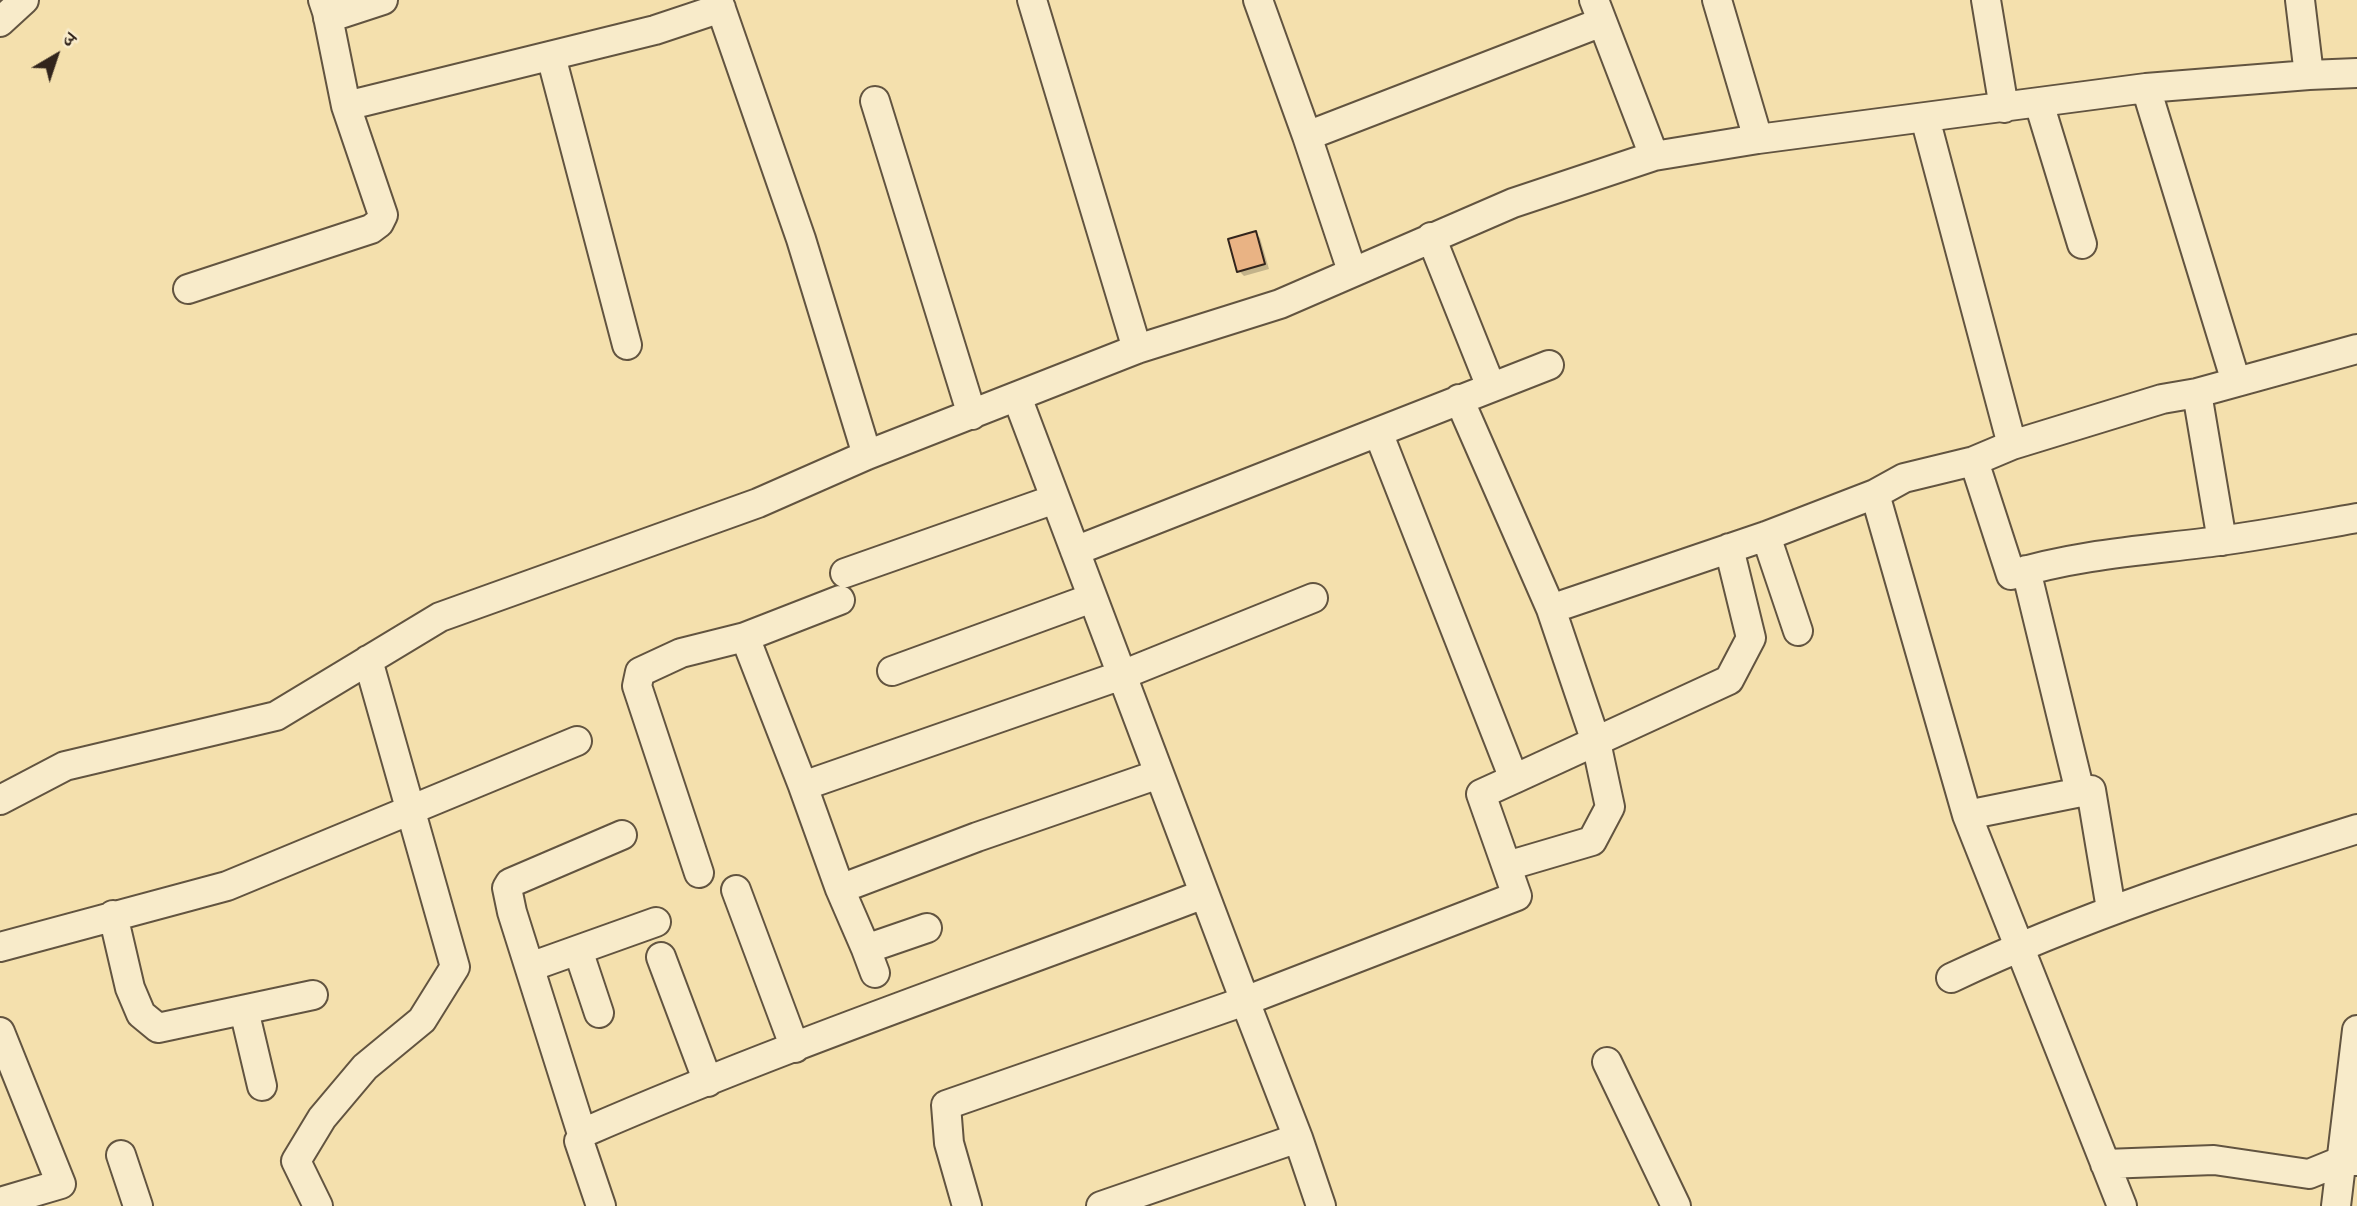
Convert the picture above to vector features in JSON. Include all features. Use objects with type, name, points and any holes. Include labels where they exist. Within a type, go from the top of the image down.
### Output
[{"type":"street","points":[[0,22],[24,0]]},
{"type":"street","points":[[188,289],[371,229],[379,223],[383,215],[346,106],[326,9],[383,0]]},
{"type":"street","points":[[1032,0],[1137,349]]},
{"type":"street","points":[[1258,0],[1352,271]]},
{"type":"street","points":[[1717,0],[1758,139]]},
{"type":"street","points":[[1986,0],[2004,108]]},
{"type":"street","points":[[2300,0],[2309,75]]},
{"type":"street","points":[[346,106],[655,30],[720,4],[801,239],[867,455]]},
{"type":"street","points":[[1307,136],[1598,11],[1654,156]]},
{"type":"street","points":[[551,55],[628,345]]},
{"type":"street","points":[[0,800],[65,766],[276,716],[440,617],[758,503],[867,455],[1137,349],[1280,304],[1513,203],[1654,156],[1758,139],[2146,88],[2357,73]]},
{"type":"street","points":[[2146,88],[2236,382]]},
{"type":"street","points":[[875,101],[972,415]]},
{"type":"street","points":[[2039,103],[2082,244]]},
{"type":"street","points":[[1925,118],[2012,445]]},
{"type":"street","points":[[1431,237],[1491,387]]},
{"type":"street","points":[[1550,609],[1766,536],[1875,495],[1904,478],[1974,461],[2012,445],[2162,399],[2197,393],[2357,349]]},
{"type":"street","points":[[1075,551],[1549,365]]},
{"type":"street","points":[[2197,393],[2222,541]]},
{"type":"street","points":[[1017,397],[1298,1138],[1321,1206]]},
{"type":"street","points":[[1459,399],[1550,609],[1596,742],[1610,807],[1592,841],[1507,866]]},
{"type":"street","points":[[1378,432],[1514,779]]},
{"type":"street","points":[[1974,461],[2011,575],[2122,553],[2222,541],[2357,518]]},
{"type":"street","points":[[1875,495],[1967,815],[2122,1206]]},
{"type":"street","points":[[699,873],[637,686],[640,672],[681,653],[745,637],[843,586],[1055,499]]},
{"type":"street","points":[[1766,536],[1798,631]]},
{"type":"street","points":[[967,1206],[949,1143],[946,1105],[1245,1001],[1517,896],[1481,794],[1729,680],[1751,638],[1729,548]]},
{"type":"street","points":[[2026,570],[2080,792]]},
{"type":"street","points":[[892,671],[1093,598]]},
{"type":"street","points":[[803,786],[1122,675],[1313,598]]},
{"type":"street","points":[[745,637],[870,961],[927,928]]},
{"type":"street","points":[[318,1206],[296,1161],[322,1118],[365,1067],[422,1020],[455,967],[368,660]]},
{"type":"street","points":[[0,947],[228,886],[577,741]]},
{"type":"street","points":[[840,889],[977,837],[1159,774]]},
{"type":"street","points":[[1967,815],[2091,790],[2111,909]]},
{"type":"street","points":[[1951,978],[2019,946],[2111,909],[2357,830]]},
{"type":"street","points":[[582,1135],[512,912],[508,888],[510,883],[622,835]]},
{"type":"street","points":[[736,890],[795,1048]]},
{"type":"street","points":[[601,1206],[579,1141],[582,1135],[662,1099],[1204,894]]},
{"type":"street","points":[[113,915],[135,1001],[141,1014],[158,1028],[313,995]]},
{"type":"street","points":[[530,967],[656,922]]},
{"type":"street","points":[[578,950],[599,1013]]},
{"type":"street","points":[[661,957],[708,1082]]},
{"type":"street","points":[[244,1010],[262,1086]]},
{"type":"street","points":[[0,1032],[61,1184],[0,1202]]},
{"type":"street","points":[[2336,1206],[2349,1161],[2356,1044]]},
{"type":"street","points":[[1607,1062],[1676,1206]]},
{"type":"street","points":[[1101,1206],[1298,1138]]},
{"type":"street","points":[[121,1155],[138,1206]]},
{"type":"street","points":[[2105,1164],[2214,1160],[2309,1174],[2349,1161]]},
{"type":"building","points":[[1256,231],[1265,264],[1237,272],[1228,239]]}]
